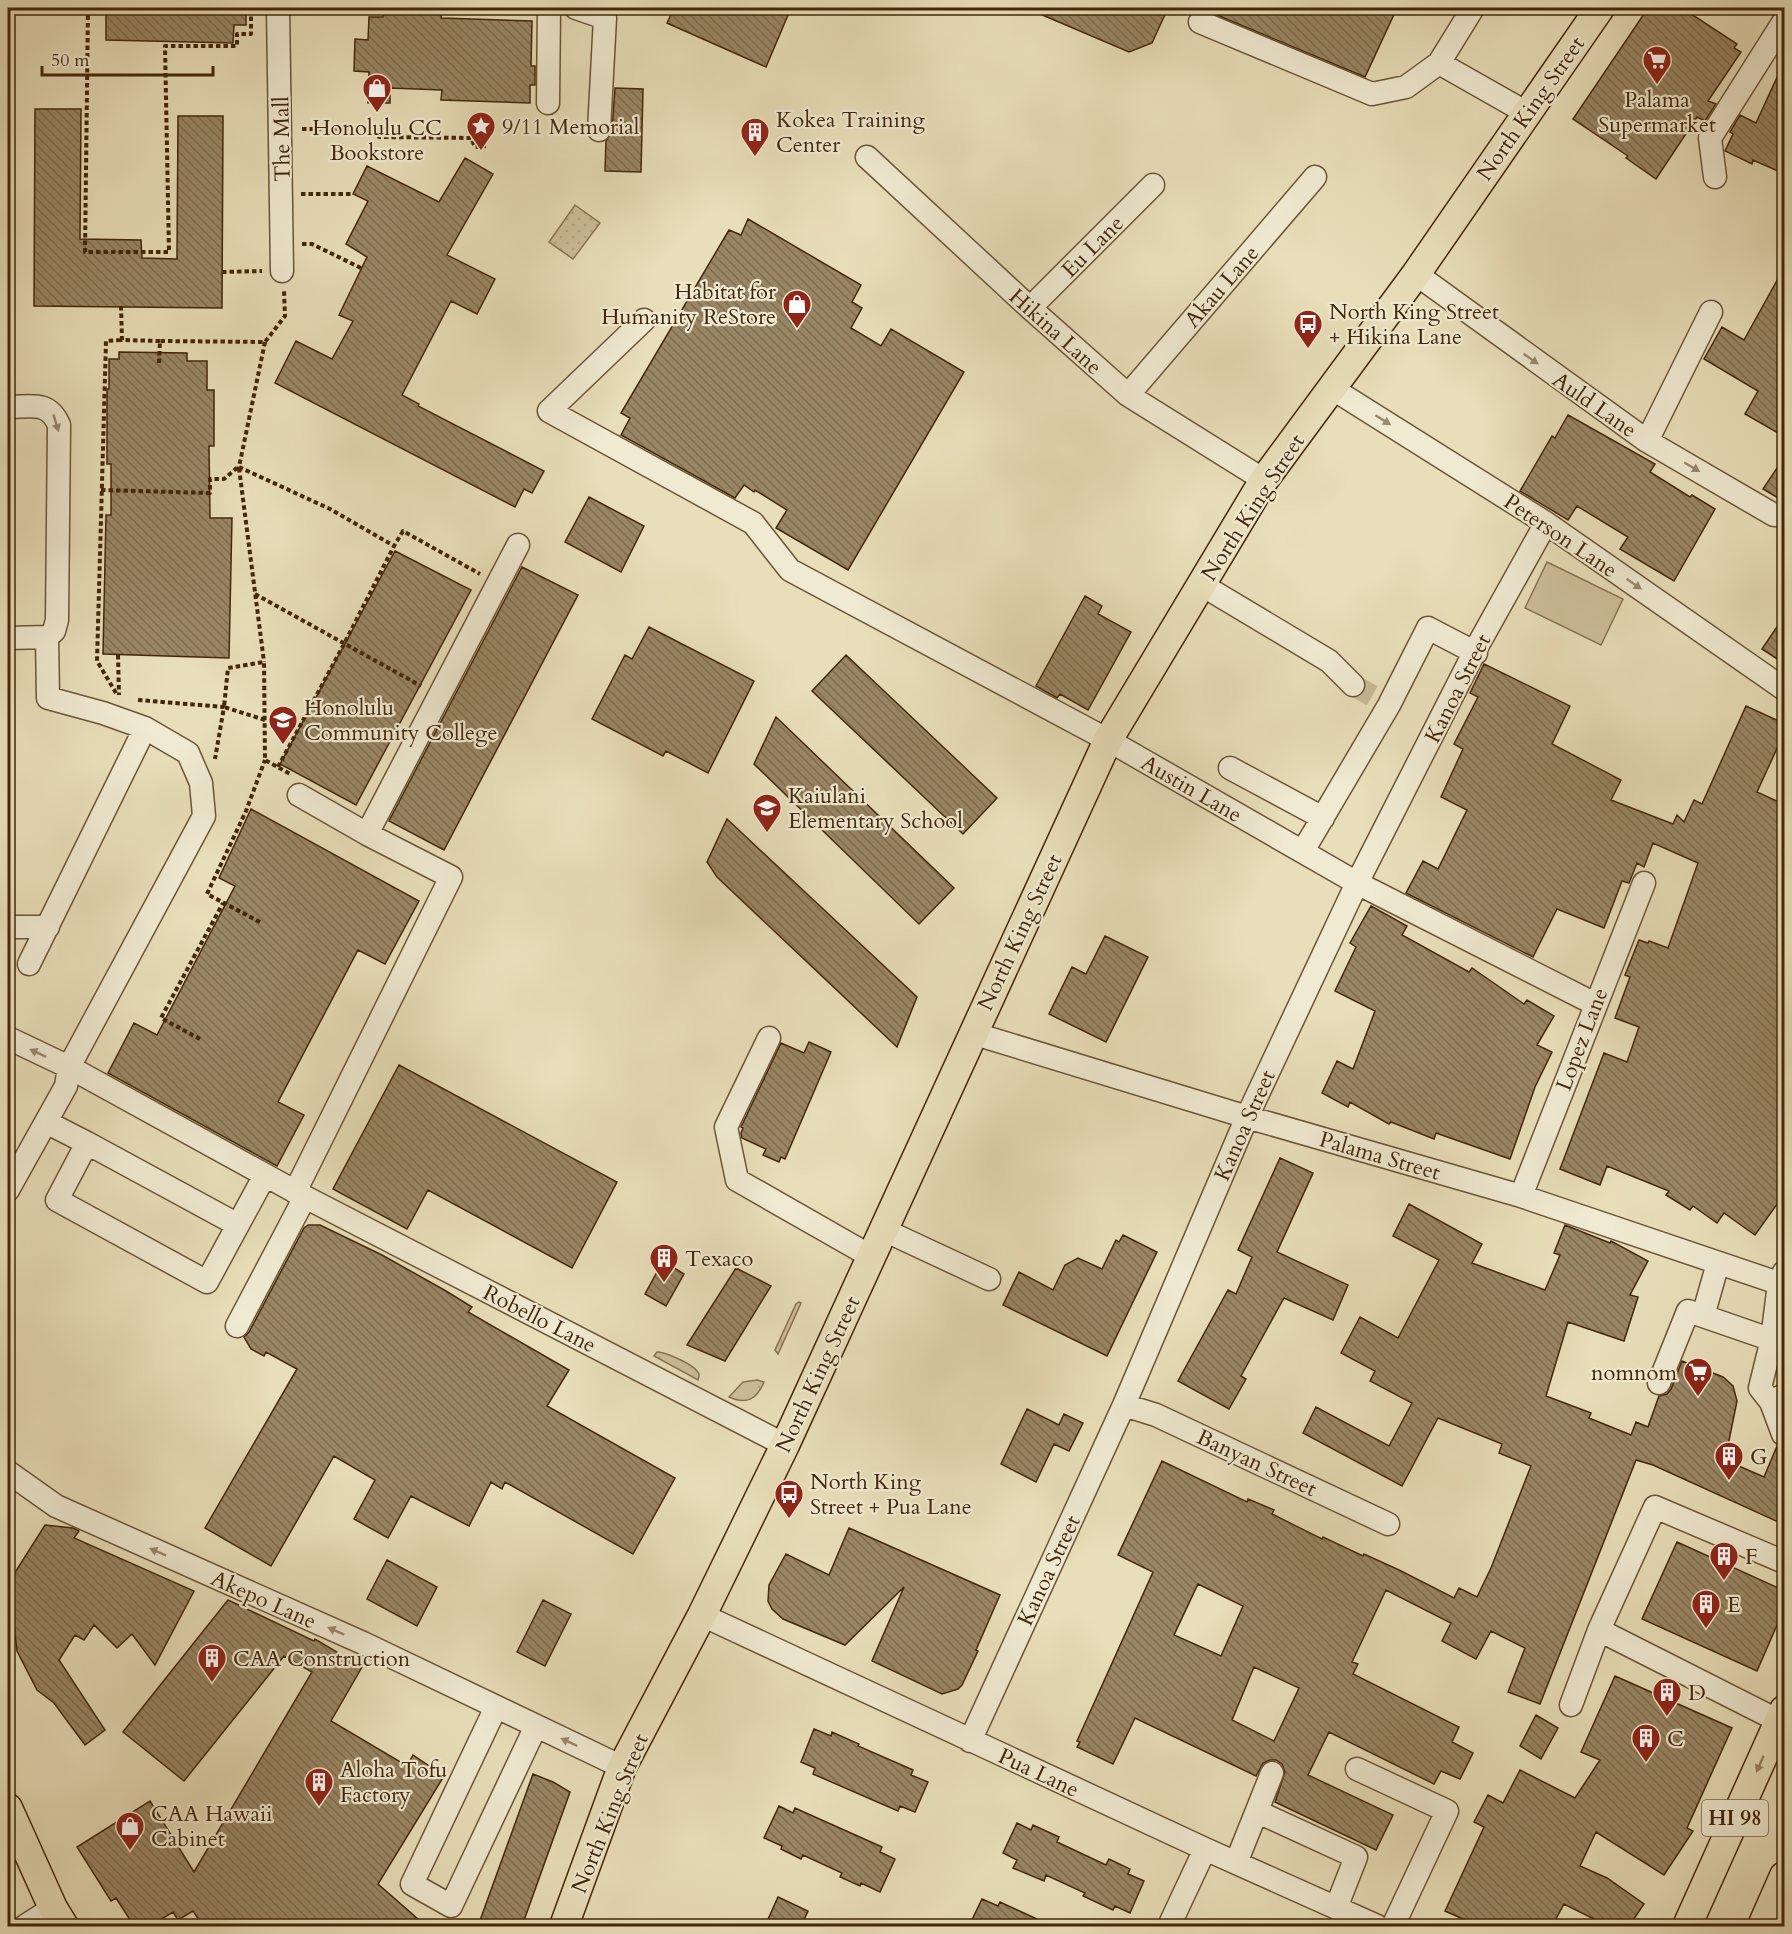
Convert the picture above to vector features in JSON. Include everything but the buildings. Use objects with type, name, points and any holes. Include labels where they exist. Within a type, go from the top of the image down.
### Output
[{"type":"main road","name":"North King Street","points":[[564,1926],[622,1767],[702,1615],[784,1445],[1108,740],[1264,480],[1416,274],[1600,8]]},
{"type":"main road","name":"HI 98","points":[[1687,1926],[1782,1716]]},
{"type":"main road","points":[[8,1808],[58,1917]]},
{"type":"main road","points":[[1772,1917],[1785,1876]]},
{"type":"street","name":"The Mall","points":[[278,8],[282,271]]},
{"type":"street","points":[[548,103],[549,8]]},
{"type":"street","points":[[576,8],[605,18],[599,130]]},
{"type":"street","points":[[1200,22],[1372,94],[1406,87],[1439,63],[1473,8]]},
{"type":"street","points":[[1715,177],[1710,138],[1785,21]]},
{"type":"street","points":[[1439,63],[1527,112]]},
{"type":"street","name":"Hikina Lane","points":[[867,157],[1128,395],[1264,480]]},
{"type":"street","name":"Akau Lane","points":[[1128,395],[1315,177]]},
{"type":"street","name":"Eu Lane","points":[[1030,308],[1154,184]]},
{"type":"street","name":"Auld Lane","points":[[1416,274],[1647,441],[1774,515],[1785,515]]},
{"type":"street","points":[[1647,441],[1711,312]]},
{"type":"street","name":"Austin Lane","points":[[644,320],[549,411],[753,523],[790,570],[1108,740],[1357,883],[1595,1004]]},
{"type":"street","name":"Peterson Lane","points":[[1333,389],[1546,523],[1785,690]]},
{"type":"street","points":[[8,407],[45,407],[54,414],[59,425],[57,620],[54,631],[47,637],[8,638]]},
{"type":"street","name":"Kanoa Street","points":[[970,1741],[1124,1405],[1247,1117],[1357,883],[1546,523]]},
{"type":"street","points":[[367,834],[518,546]]},
{"type":"street","points":[[1202,585],[1329,661],[1353,685]]},
{"type":"street","points":[[1304,851],[1384,702],[1428,628],[1476,653]]},
{"type":"street","points":[[8,1190],[66,1086],[69,1067],[204,816],[201,783],[188,753],[145,728],[103,713],[48,698],[47,637]]},
{"type":"street","points":[[29,964],[145,728]]},
{"type":"street","points":[[1230,768],[1323,818]]},
{"type":"street","points":[[237,1326],[451,877],[367,834],[299,787]]},
{"type":"street","name":"Lopez Lane","points":[[1521,1196],[1644,883]]},
{"type":"street","points":[[8,927],[48,927]]},
{"type":"street","name":"Palama Street","points":[[972,1033],[1247,1117],[1521,1196],[1718,1263],[1783,1280]]},
{"type":"street","name":"Robello Lane","points":[[8,1038],[69,1067],[300,1194],[784,1445]]},
{"type":"street","points":[[769,1038],[726,1127],[737,1180],[872,1257]]},
{"type":"street","points":[[46,1122],[238,1224]]},
{"type":"street","points":[[87,1143],[57,1200],[207,1282],[265,1175]]},
{"type":"street","points":[[884,1230],[988,1279]]},
{"type":"street","points":[[1703,1316],[1718,1263]]},
{"type":"street","points":[[1783,1280],[1778,1342],[1760,1388],[1780,1402],[1783,1434]]},
{"type":"street","points":[[1659,1383],[1688,1311],[1778,1342]]},
{"type":"street","name":"Banyan Street","points":[[1124,1405],[1156,1415],[1388,1524]]},
{"type":"street","name":"Akepo Lane","points":[[8,1472],[56,1506],[352,1639],[622,1767]]},
{"type":"street","points":[[1571,1705],[1599,1630],[1655,1507],[1785,1562]]},
{"type":"street","name":"Pua Lane","points":[[702,1615],[970,1741],[1377,1926]]},
{"type":"street","points":[[1599,1630],[1782,1716]]},
{"type":"street","points":[[496,1707],[412,1884],[451,1906],[536,1726]]},
{"type":"street","points":[[1357,1769],[1447,1811],[1393,1926]]},
{"type":"street","points":[[1236,1863],[1272,1773]]},
{"type":"street","points":[[1258,1812],[1356,1857],[1336,1908]]},
{"type":"street","points":[[1169,1926],[1205,1849]]},
{"type":"street","points":[[25,1926],[58,1917]]},
{"type":"path","points":[[88,8],[85,252],[169,252],[165,46],[237,46],[237,34],[251,34],[251,8]]},
{"type":"path","points":[[281,129],[379,129],[379,137],[471,138],[475,147],[486,146]]},
{"type":"path","points":[[282,194],[354,194]]},
{"type":"path","points":[[283,244],[312,244],[361,268]]},
{"type":"path","points":[[222,272],[282,271],[285,316],[265,342],[239,467],[264,662],[265,760],[246,811],[207,894],[260,922]]},
{"type":"path","points":[[121,306],[122,340]]},
{"type":"path","points":[[118,655],[119,698],[97,661],[106,341],[265,342]]},
{"type":"path","points":[[159,363],[160,341]]},
{"type":"path","points":[[101,490],[210,493],[210,479],[224,479],[239,467]]},
{"type":"path","points":[[239,467],[330,509],[394,546]]},
{"type":"path","points":[[279,767],[403,531],[483,575]]},
{"type":"path","points":[[255,594],[424,687]]},
{"type":"path","points":[[214,765],[228,668],[264,662]]},
{"type":"path","points":[[131,699],[224,707],[265,720]]},
{"type":"path","points":[[265,760],[279,767],[299,787]]},
{"type":"path","points":[[200,1039],[161,1018],[223,903]]},
{"type":"green space","points":[[575,205],[600,223],[573,259],[549,242]]},
{"type":"green space","points":[[1547,562],[1623,599],[1601,645],[1525,608]]},
{"type":"green space","points":[[799,1302],[801,1303],[778,1354],[775,1350]]},
{"type":"green space","points":[[657,1352],[690,1365],[699,1373],[698,1380],[654,1356]]},
{"type":"green space","points":[[757,1380],[764,1382],[758,1393],[751,1399],[741,1400],[729,1397],[743,1382]]},
{"type":"tunnel","points":[[1353,685],[1378,699]]},
{"type":"place","name":"Palama Supermarket","points":[[1657,86]]},
{"type":"place","name":"Honolulu CC Bookstore","points":[[377,114]]},
{"type":"place","name":"9/11 Memorial","points":[[481,152]]},
{"type":"place","name":"Kokea Training Center","points":[[755,158]]},
{"type":"place","name":"Habitat for Humanity ReStore","points":[[797,330]]},
{"type":"place","name":"North King Street + Hikina Lane","points":[[1308,350]]},
{"type":"place","name":"Honolulu Community College","points":[[283,746]]},
{"type":"place","name":"Kaiulani Elementary School","points":[[767,834]]},
{"type":"place","name":"Texaco","points":[[664,1284]]},
{"type":"place","name":"nomnom","points":[[1698,1398]]},
{"type":"place","name":"G","points":[[1729,1482]]},
{"type":"place","name":"North King Street + Pua Lane","points":[[789,1520]]},
{"type":"place","name":"F","points":[[1724,1582]]},
{"type":"place","name":"E","points":[[1706,1630]]},
{"type":"place","name":"CAA Construction","points":[[212,1684]]},
{"type":"place","name":"D","points":[[1667,1718]]},
{"type":"place","name":"C","points":[[1646,1764]]},
{"type":"place","name":"Aloha Tofu Factory","points":[[319,1808]]},
{"type":"place","name":"CAA Hawaii Cabinet","points":[[130,1852]]}]
